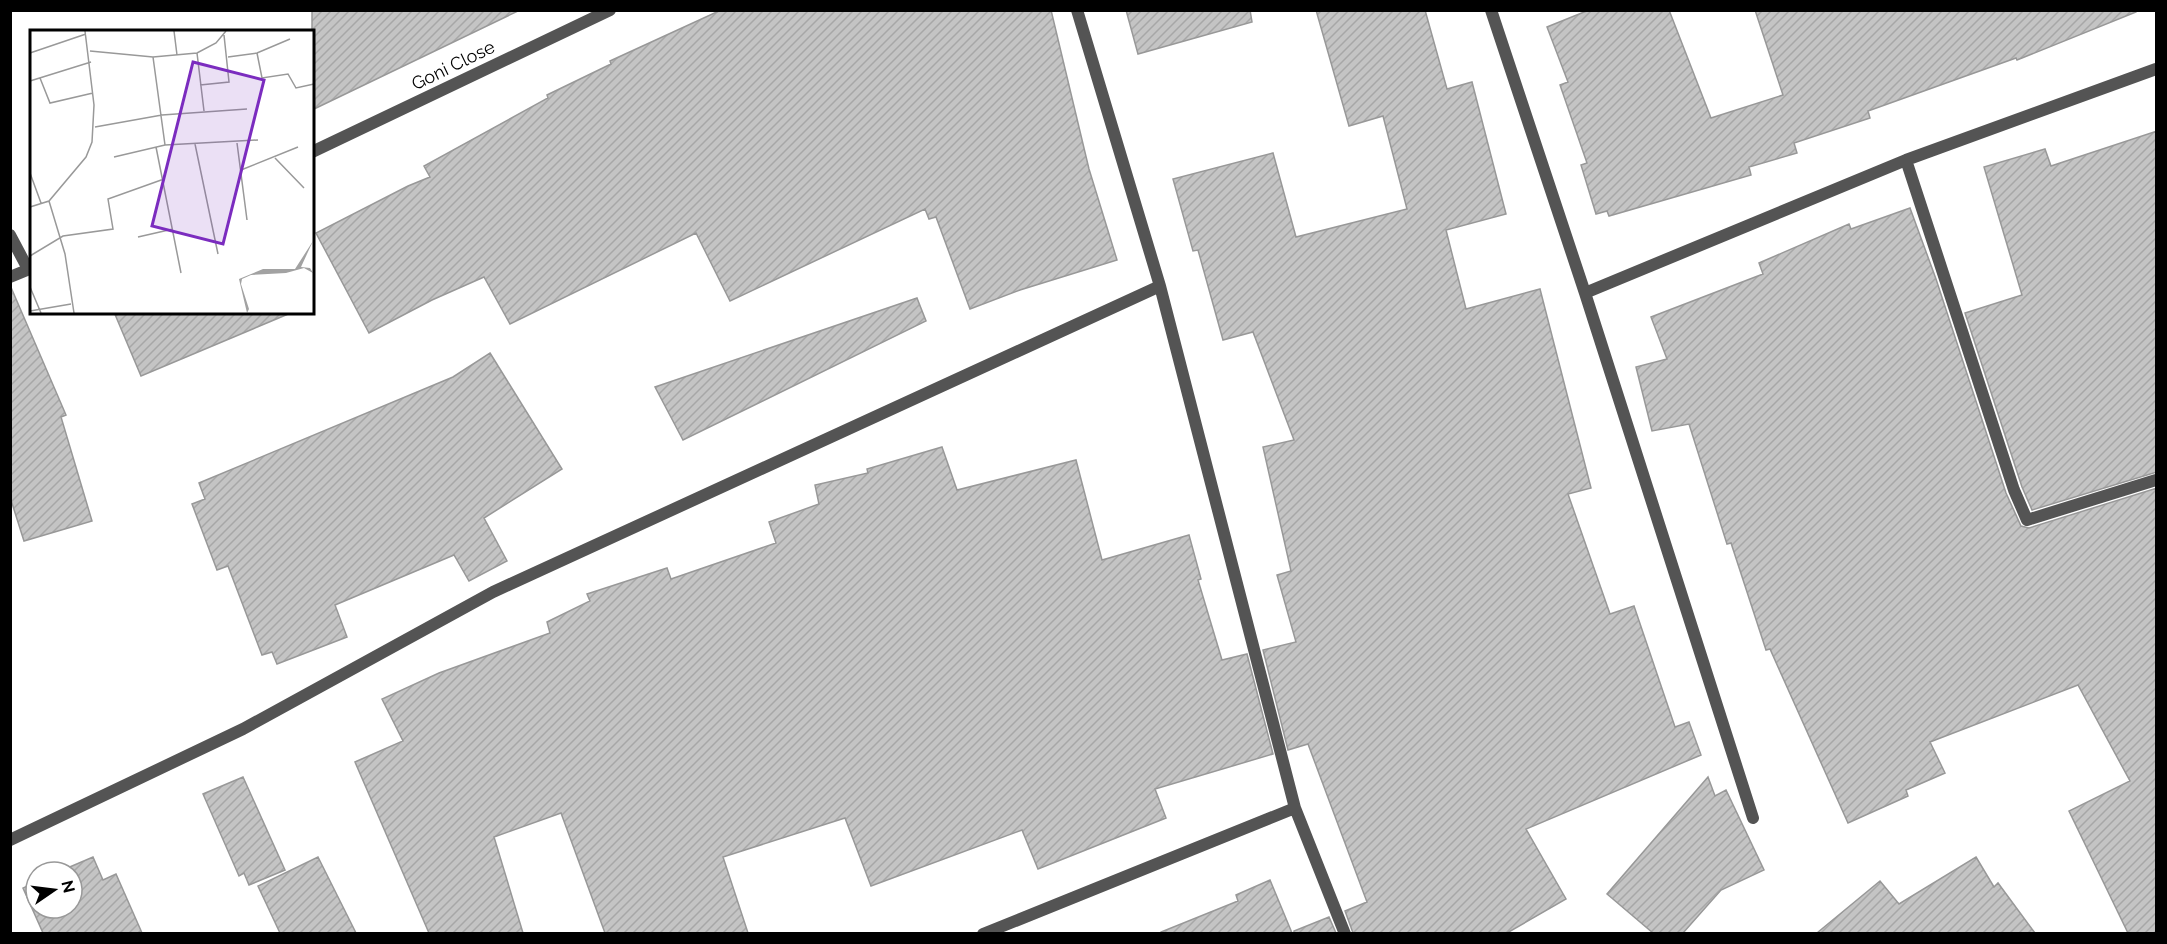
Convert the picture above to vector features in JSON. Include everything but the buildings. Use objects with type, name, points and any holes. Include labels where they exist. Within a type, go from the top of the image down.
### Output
[{"type":"street","name":"Goni Close","points":[[314,151],[610,10]]},
{"type":"street","points":[[1077,10],[1160,286],[1295,808],[1345,933]]},
{"type":"street","points":[[1491,10],[1753,818]]},
{"type":"street","points":[[1584,293],[1906,160],[2157,69]]},
{"type":"street","points":[[1906,160],[2014,490],[2027,520],[2157,480]]},
{"type":"street","points":[[10,235],[30,268],[10,277]]},
{"type":"street","points":[[10,840],[243,729],[493,592],[1160,286]]},
{"type":"street","points":[[983,933],[1295,808]]}]
